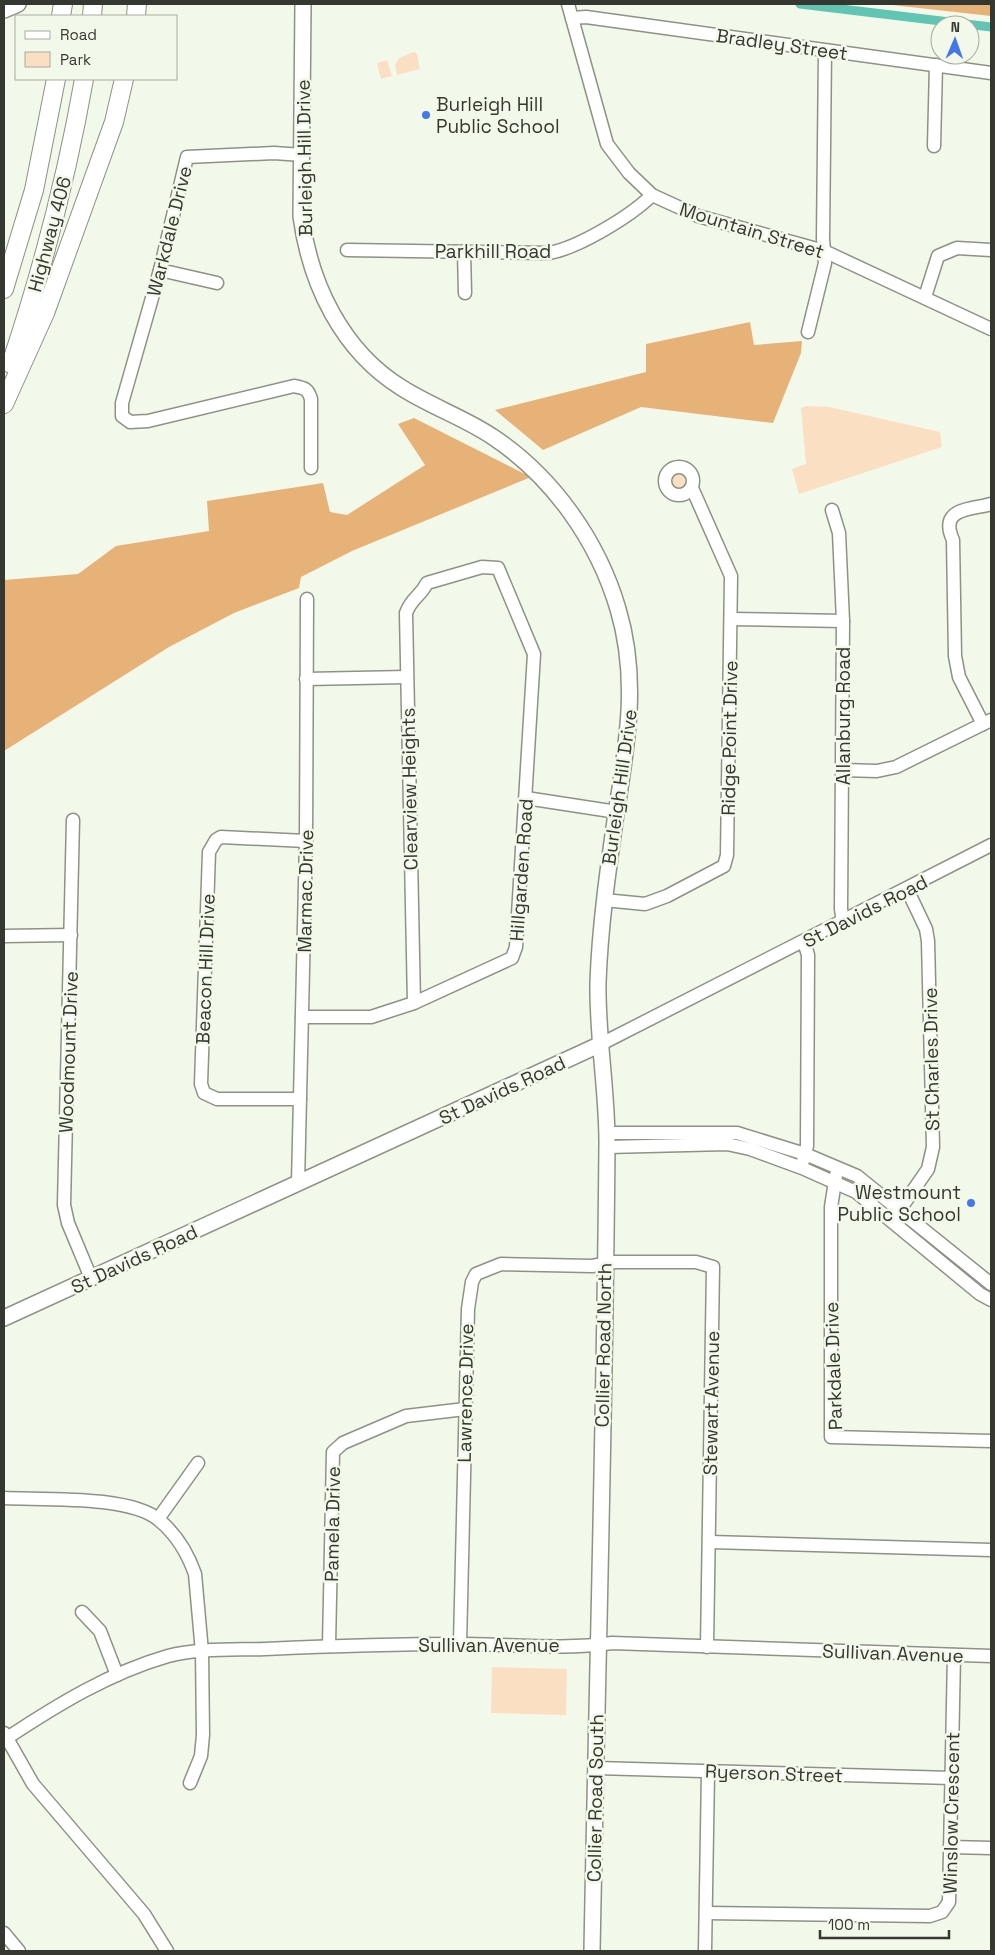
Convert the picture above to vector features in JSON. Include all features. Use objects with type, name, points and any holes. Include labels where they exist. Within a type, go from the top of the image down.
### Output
[{"type":"highway","name":"Highway 406","points":[[4,289],[34,190],[56,80]]},
{"type":"highway","name":"Highway 406","points":[[4,386],[46,248],[74,136],[84,80]]},
{"type":"highway","points":[[4,404],[44,313],[114,122],[124,80]]},
{"type":"main road","points":[[4,10],[18,4]]},
{"type":"main road","name":"Burleigh Hill Drive","points":[[303,4],[301,216],[304,243],[313,273],[332,314],[345,336],[364,357],[402,388],[465,420],[497,440],[525,462],[573,515],[591,545],[609,582],[625,633],[631,690],[630,725],[604,900],[598,984],[601,1044]]},
{"type":"main road","name":"Collier Road North","points":[[598,1645],[607,1140],[601,1044]]},
{"type":"main road","name":"St Davids Road","points":[[4,1318],[601,1044]]},
{"type":"main road","name":"Collier Road South","points":[[592,1951],[598,1645]]},
{"type":"street","name":"Mountain Street","points":[[568,4],[607,144],[629,173],[652,195],[698,216],[824,251],[991,329]]},
{"type":"street","name":"Bradley Street","points":[[572,18],[586,17],[930,64]]},
{"type":"street","points":[[808,332],[825,263],[825,51]]},
{"type":"street","name":"Bradley Street","points":[[936,65],[991,73]]},
{"type":"street","points":[[934,146],[936,65]]},
{"type":"street","name":"Warkdale Drive","points":[[302,154],[274,153],[187,157],[160,270],[122,403],[122,416],[130,422],[148,421],[294,386],[308,390],[312,399],[312,468]]},
{"type":"street","name":"Parkhill Road","points":[[347,250],[549,253],[565,250],[639,208],[652,195]]},
{"type":"street","points":[[925,297],[938,256],[957,248],[991,250]]},
{"type":"street","points":[[464,252],[465,293]]},
{"type":"street","points":[[160,270],[217,283]]},
{"type":"street","name":"Ridge Point Drive","points":[[604,900],[645,904],[667,896],[724,866],[727,854],[730,572],[692,488]]},
{"type":"street","points":[[843,770],[877,771],[896,767],[987,722],[959,677],[955,656],[953,540],[949,530],[952,518],[962,509],[991,504]]},
{"type":"street","name":"Allanburg Road","points":[[832,510],[839,533],[843,621],[841,909],[843,922]]},
{"type":"street","name":"Hillgarden Road","points":[[302,1017],[371,1017],[414,1003],[512,958],[516,947],[534,654],[498,568],[482,567],[427,582]]},
{"type":"street","name":"Clearview Heights","points":[[414,1003],[406,613],[411,601],[422,594],[427,582]]},
{"type":"street","name":"Marmac Drive","points":[[298,1183],[306,841],[307,599]]},
{"type":"street","points":[[731,619],[843,621]]},
{"type":"street","points":[[306,679],[407,676]]},
{"type":"street","points":[[526,798],[617,812]]},
{"type":"street","name":"Woodmount Drive","points":[[73,820],[64,1205],[68,1223],[91,1278]]},
{"type":"street","name":"Beacon Hill Drive","points":[[300,1100],[217,1098],[204,1093],[201,1084],[209,852],[216,840],[221,837],[306,841]]},
{"type":"street","name":"St Davids Road","points":[[601,1044],[991,845]]},
{"type":"street","name":"St Charles Drive","points":[[895,1216],[928,1169],[933,1158],[928,941],[926,929],[907,889]]},
{"type":"street","points":[[4,936],[71,934]]},
{"type":"street","points":[[802,1168],[807,1146],[808,955],[804,942]]},
{"type":"street","points":[[607,1140],[737,1133],[805,1154],[857,1176],[895,1216],[980,1294],[991,1300]]},
{"type":"street","points":[[607,1140],[727,1144],[750,1149],[802,1168],[856,1192],[895,1216],[991,1284]]},
{"type":"street","name":"Parkdale Drive","points":[[839,1169],[834,1181],[831,1207],[831,1437],[991,1441]]},
{"type":"street","name":"Stewart Avenue","points":[[605,1264],[615,1262],[696,1262],[713,1268],[707,1647]]},
{"type":"street","name":"Lawrence Drive","points":[[460,1644],[464,1409],[468,1308],[472,1282],[476,1274],[501,1264],[592,1266],[605,1264]]},
{"type":"street","name":"Pamela Drive","points":[[329,1646],[334,1452],[343,1443],[406,1416],[464,1409]]},
{"type":"street","points":[[158,1519],[198,1463]]},
{"type":"street","points":[[4,1498],[105,1502],[140,1509],[158,1519],[179,1542],[190,1558],[195,1574],[202,1652],[201,1756],[190,1783]]},
{"type":"street","points":[[710,1542],[991,1550]]},
{"type":"street","points":[[82,1612],[100,1630],[117,1675]]},
{"type":"street","name":"Sullivan Avenue","points":[[5,1736],[63,1702],[117,1675],[169,1656],[202,1652],[329,1646],[460,1644],[598,1645],[612,1643],[991,1656]]},
{"type":"street","name":"Winslow Crescent","points":[[706,1913],[930,1916],[942,1912],[949,1902],[954,1655]]},
{"type":"street","points":[[5,1736],[33,1784],[144,1914],[167,1951]]},
{"type":"street","name":"Ryerson Street","points":[[596,1768],[952,1778]]},
{"type":"street","points":[[705,1951],[708,1772]]},
{"type":"street","points":[[950,1847],[991,1848]]},
{"type":"street","points":[[4,1933],[19,1951]]},
{"type":"green space","points":[[414,52],[417,54],[420,69],[397,75],[395,65],[399,58]]},
{"type":"green space","points":[[387,60],[392,76],[381,79],[377,63]]},
{"type":"green space","points":[[806,406],[829,407],[940,432],[942,447],[799,494],[792,469],[806,464],[801,408]]},
{"type":"green space","points":[[675,472],[683,472],[688,477],[686,488],[675,490],[670,485],[670,477]]},
{"type":"green space","points":[[492,1667],[567,1669],[566,1715],[491,1713]]},
{"type":"shaded area","points":[[883,4],[991,4],[991,16]]},
{"type":"shaded area","points":[[750,322],[754,345],[802,341],[801,353],[773,423],[641,407],[543,450],[495,410],[646,372],[646,344]]},
{"type":"shaded area","points":[[414,418],[531,477],[352,551],[301,577],[299,588],[234,613],[169,647],[4,751],[4,580],[78,574],[116,546],[209,531],[207,501],[323,483],[330,512],[347,515],[425,465],[398,424]]},
{"type":"waterway","points":[[800,4],[991,27]]},
{"type":"place","name":"Burleigh Hill Public School","points":[[426,115]]},
{"type":"place","name":"Westmount Public School","points":[[971,1203]]}]
